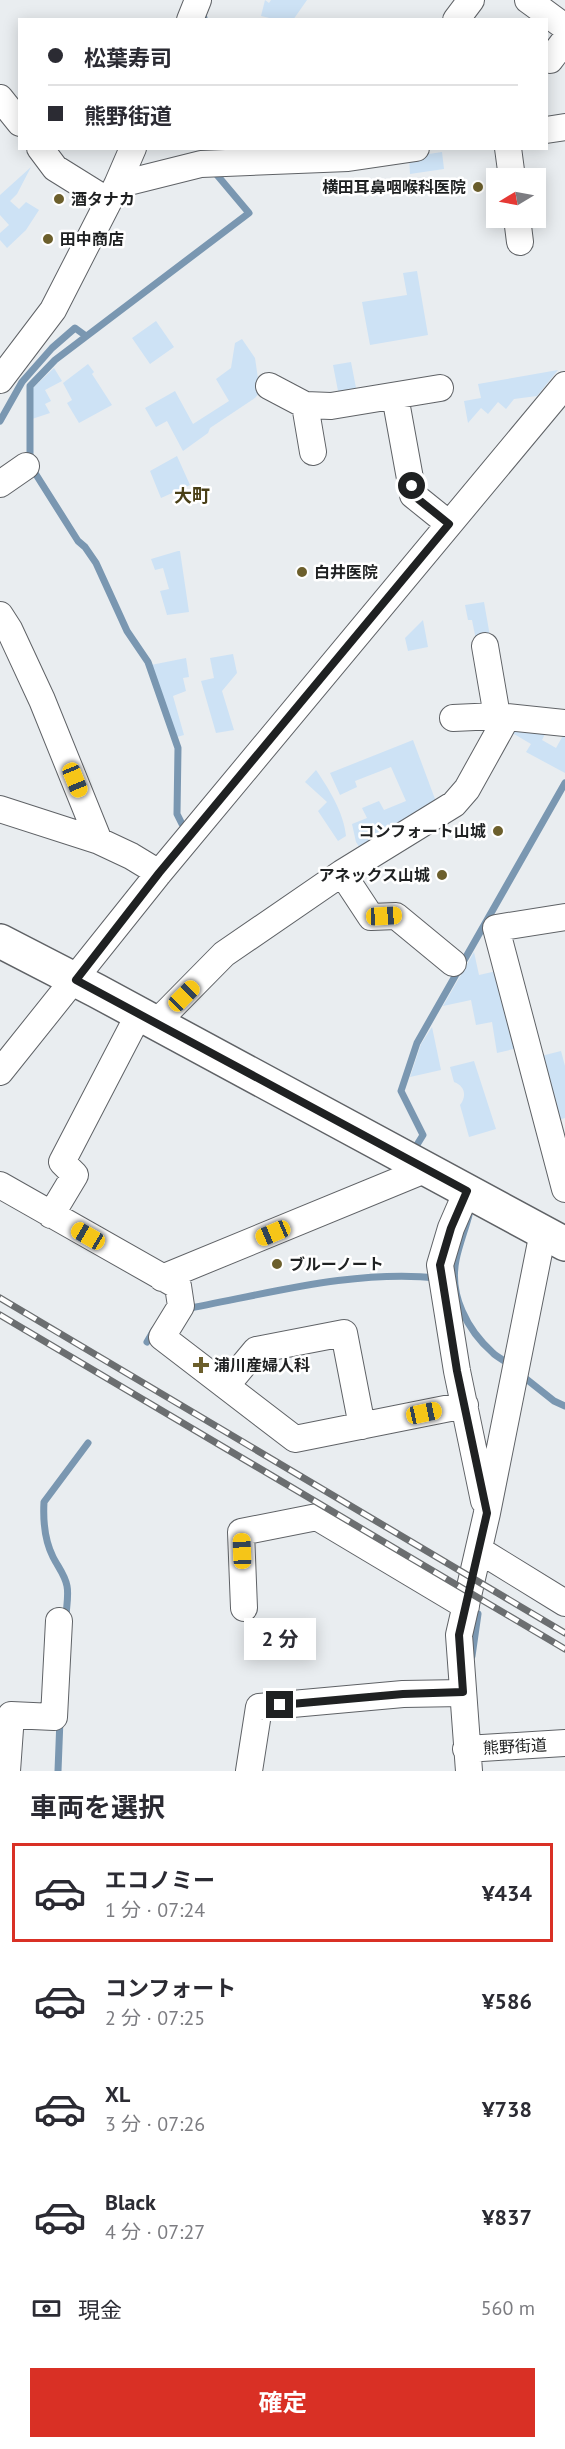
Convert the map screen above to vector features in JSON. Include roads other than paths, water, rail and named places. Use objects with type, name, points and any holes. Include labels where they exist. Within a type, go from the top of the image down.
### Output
[{"type":"main road","points":[[0,941],[148,1018],[554,1238]]},
{"type":"street","points":[[191,18],[198,0]]},
{"type":"street","points":[[458,18],[471,0]]},
{"type":"street","points":[[528,0],[565,27]]},
{"type":"street","points":[[0,98],[18,120]]},
{"type":"street","points":[[548,130],[565,127]]},
{"type":"street","points":[[42,150],[55,168],[113,193],[205,164],[348,158],[398,150]]},
{"type":"street","points":[[0,380],[53,310],[113,193],[132,150]]},
{"type":"street","points":[[508,150],[511,168]]},
{"type":"street","points":[[0,1072],[76,980],[159,873],[565,385]]},
{"type":"street","points":[[269,386],[304,405],[331,406],[440,388]]},
{"type":"street","points":[[395,396],[404,488],[449,524]]},
{"type":"street","points":[[304,405],[313,452]]},
{"type":"street","points":[[0,484],[26,466]]},
{"type":"street","points":[[0,615],[9,629],[42,700],[99,841]]},
{"type":"street","points":[[51,1215],[75,1175],[62,1162],[148,1018],[224,954],[342,873],[454,804],[468,789],[502,717],[485,646]]},
{"type":"street","points":[[453,718],[502,717],[565,723]]},
{"type":"street","points":[[0,809],[99,841],[131,856],[159,873]]},
{"type":"street","points":[[342,873],[371,917],[396,916],[453,963]]},
{"type":"street","points":[[565,917],[496,928],[561,1159],[565,1189]]},
{"type":"street","points":[[162,1278],[427,1170]]},
{"type":"street","points":[[0,1185],[178,1286],[181,1306],[162,1337],[295,1439],[465,1405]]},
{"type":"street","points":[[467,1191],[451,1228],[440,1265],[457,1371],[487,1513]]},
{"type":"street","name":"熊野街道","points":[[554,1238],[459,1635],[468,1760],[565,1743]]},
{"type":"street","points":[[226,1386],[256,1350],[344,1333],[362,1426]]},
{"type":"street","points":[[244,1608],[241,1532],[317,1517],[466,1606]]},
{"type":"street","points":[[479,1550],[565,1603]]},
{"type":"street","points":[[7,1771],[11,1715],[54,1717],[59,1621]]},
{"type":"street","points":[[249,1771],[259,1707],[403,1694],[463,1692]]},
{"type":"waterway","points":[[182,824],[177,814],[178,748],[148,662],[127,631],[96,563],[78,541],[30,465],[30,386],[55,360],[249,213],[212,169]]},
{"type":"waterway","points":[[0,421],[22,382],[52,348],[75,328],[86,336]]},
{"type":"waterway","points":[[415,1148],[423,1135],[401,1091],[417,1043],[565,783]]},
{"type":"waterway","points":[[469,1215],[456,1260],[455,1286],[458,1299],[475,1334],[493,1353],[512,1367]]},
{"type":"waterway","points":[[185,1309],[311,1284],[343,1280],[407,1276],[438,1278]]},
{"type":"waterway","points":[[147,1342],[154,1330]]},
{"type":"waterway","points":[[520,1374],[554,1401],[565,1406]]},
{"type":"waterway","points":[[66,1618],[67,1586],[46,1537],[44,1502],[88,1443]]},
{"type":"waterway","points":[[472,1656],[478,1614]]},
{"type":"waterway","points":[[58,1771],[60,1719]]},
{"type":"railway","points":[[0,1298],[565,1633]]},
{"type":"railway","points":[[0,1315],[565,1649]]},
{"type":"place","name":"横田耳鼻咽喉科医院","points":[[478,187]]},
{"type":"place","name":"酒タナカ","points":[[59,199]]},
{"type":"place","name":"田中商店","points":[[48,239]]},
{"type":"place","name":"白井医院","points":[[302,572]]},
{"type":"place","name":"コンフォート山城","points":[[498,831]]},
{"type":"place","name":"アネックス山城","points":[[442,875]]},
{"type":"place","name":"ブルーノート","points":[[277,1264]]},
{"type":"place","name":"浦川産婦人科","points":[[201,1365]]},
{"type":"district","name":"大町","points":[[192,495]]}]
